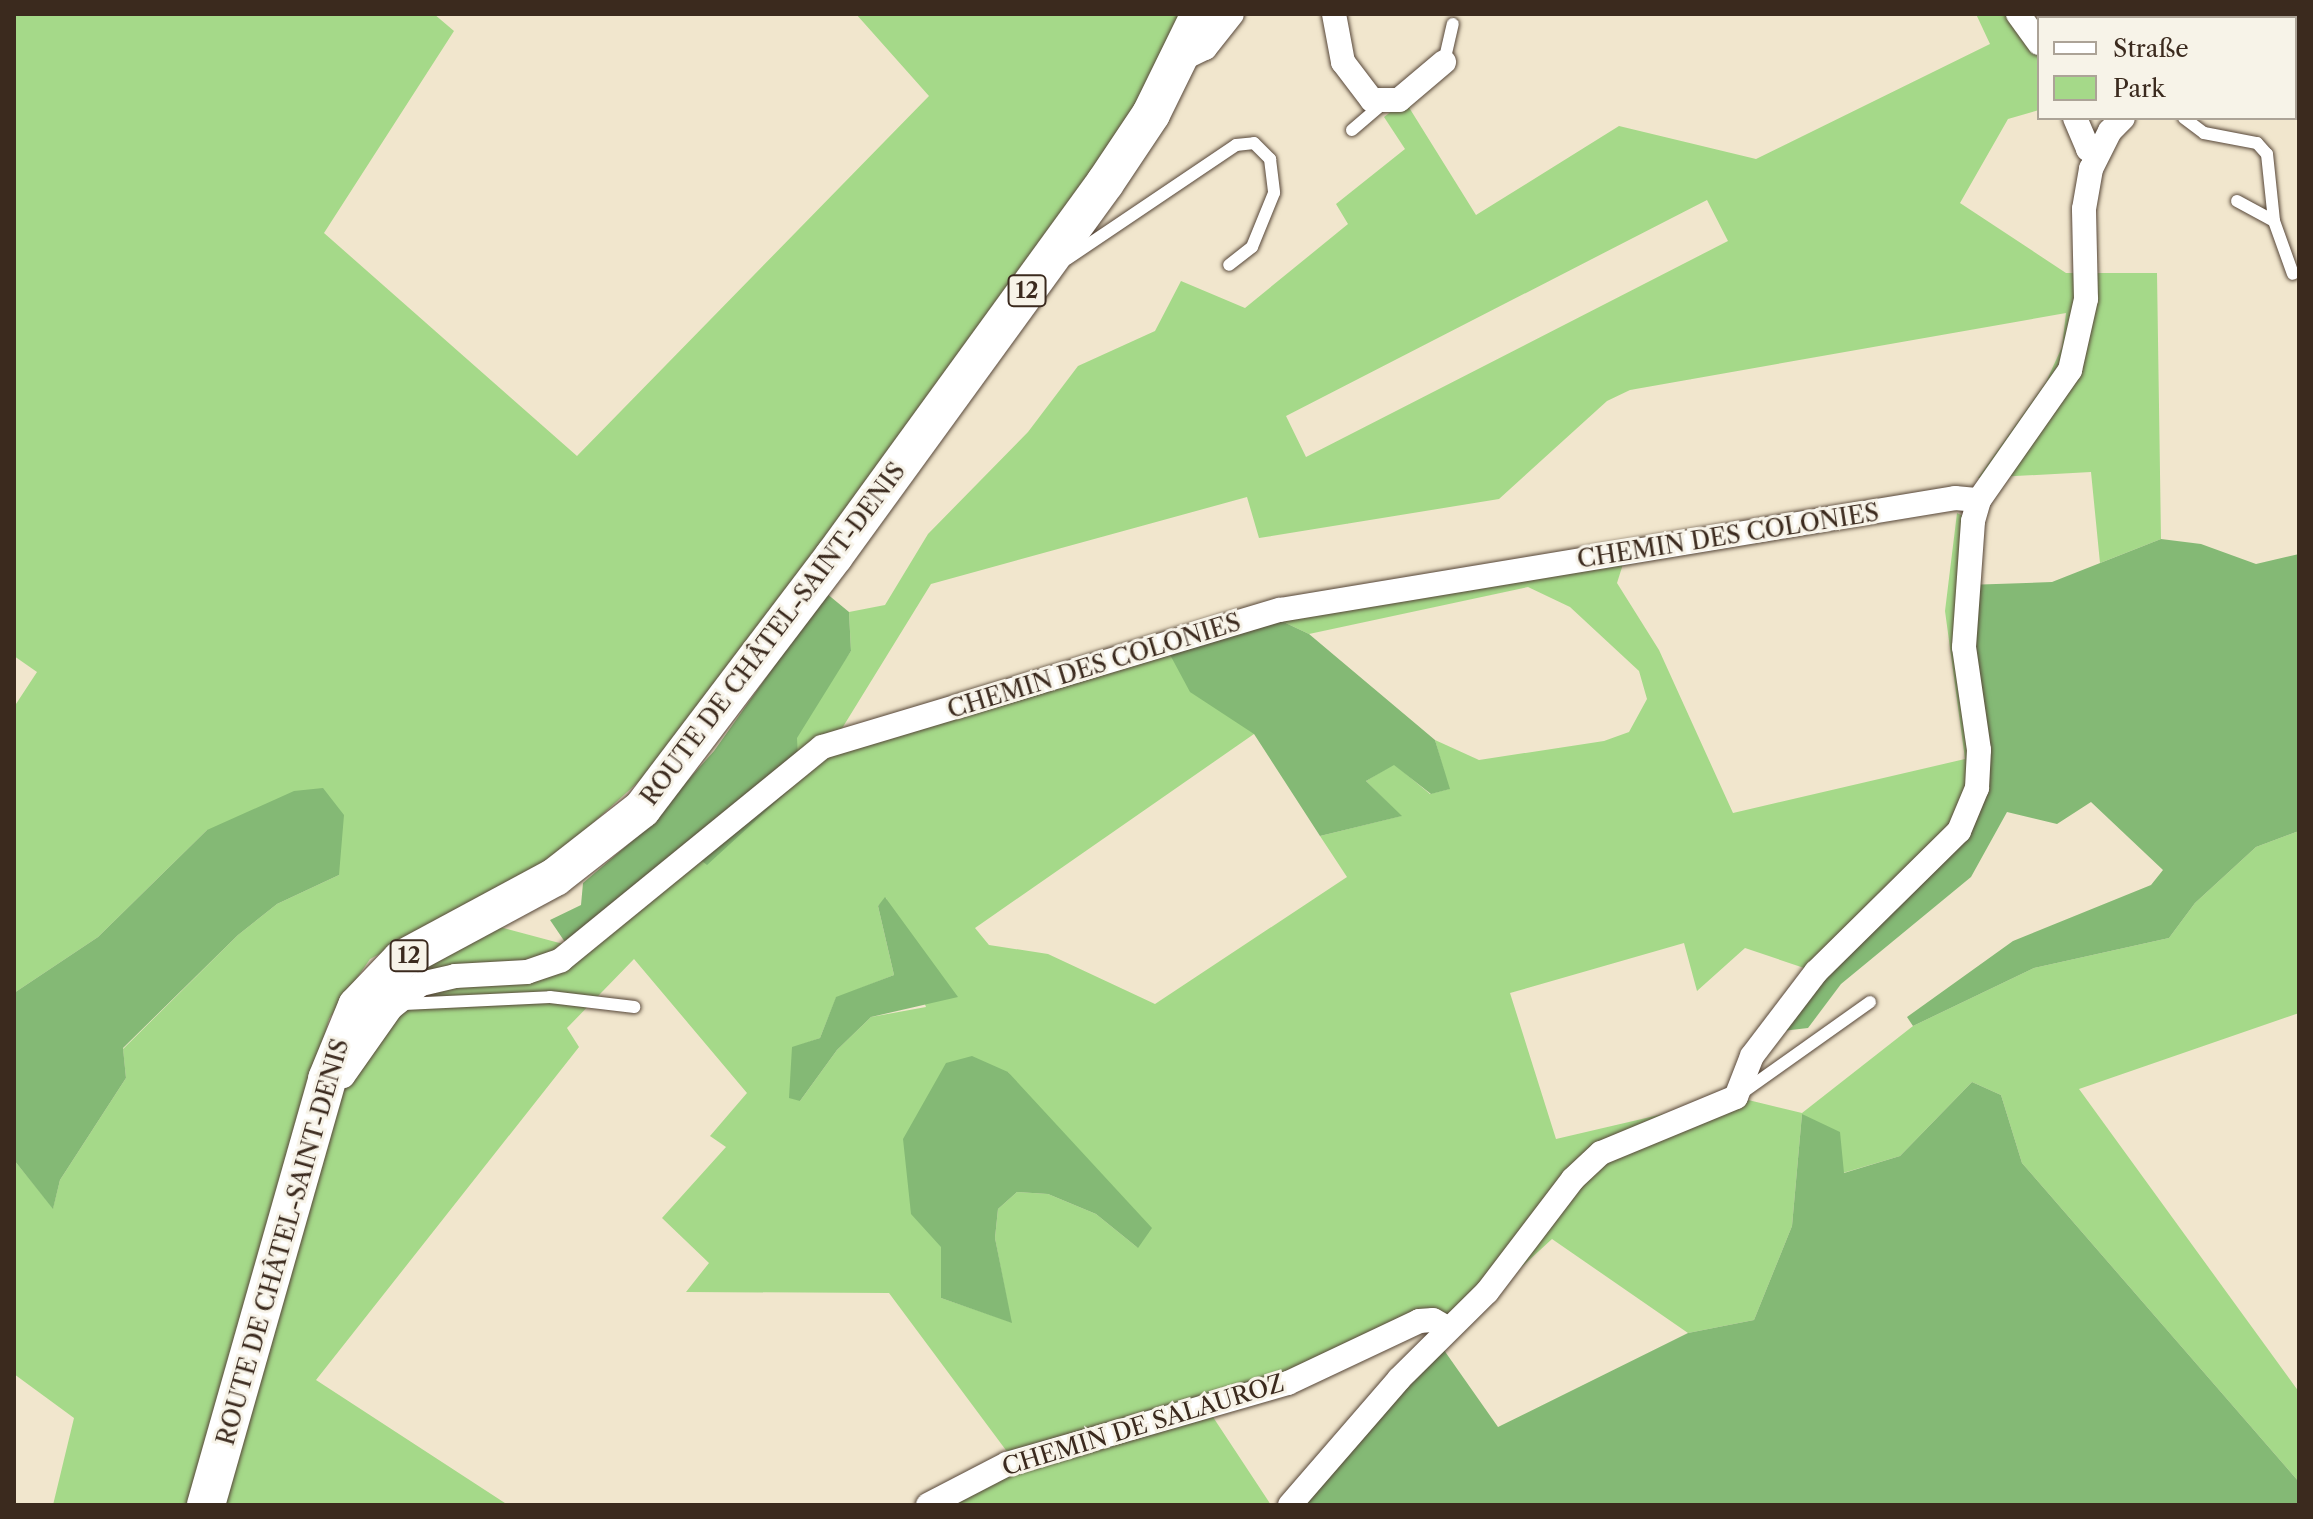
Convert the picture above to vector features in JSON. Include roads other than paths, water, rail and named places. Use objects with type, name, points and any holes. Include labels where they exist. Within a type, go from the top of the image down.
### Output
[{"type":"main road","name":"ROUTE DE CHÂTEL-SAINT-DENIS","points":[[206,1505],[327,1079],[357,1006],[401,960],[555,877],[642,809],[1037,278],[1151,114],[1200,14]]},
{"type":"street","points":[[1180,60],[1205,48],[1232,14]]},
{"type":"street","points":[[1334,14],[1343,62],[1372,100],[1399,100],[1444,62]]},
{"type":"street","points":[[2018,14],[2037,40]]},
{"type":"street","points":[[2076,120],[2088,149],[2097,156]]},
{"type":"street","points":[[1290,1505],[1447,1328],[1487,1292],[1573,1179],[1601,1153],[1736,1097],[1752,1056],[1816,972],[1959,831],[1977,788],[1979,750],[1964,647],[1979,500],[2070,370],[2086,299],[2084,209],[2097,156],[2122,120]]},
{"type":"street","name":"CHEMIN DES COLONIES","points":[[327,1079],[343,1076],[393,1006],[421,984],[455,976],[527,972],[561,960],[822,747],[1280,610],[1955,498],[1979,500]]},
{"type":"street","name":"CHEMIN DE SALAUROZ","points":[[928,1505],[1007,1464],[1288,1383],[1419,1321],[1433,1320],[1447,1328]]},
{"type":"lane","points":[[1444,62],[1453,24]]},
{"type":"lane","points":[[1352,130],[1386,101]]},
{"type":"lane","points":[[2187,120],[2204,133],[2257,143],[2267,154],[2274,221],[2293,274]]},
{"type":"lane","points":[[1037,278],[1212,165],[1236,145],[1254,143],[1270,159],[1274,193],[1252,247],[1229,265]]},
{"type":"lane","points":[[2237,201],[2274,221]]},
{"type":"lane","points":[[393,1006],[434,999],[550,997],[634,1007]]},
{"type":"lane","points":[[1736,1097],[1870,1002]]}]
